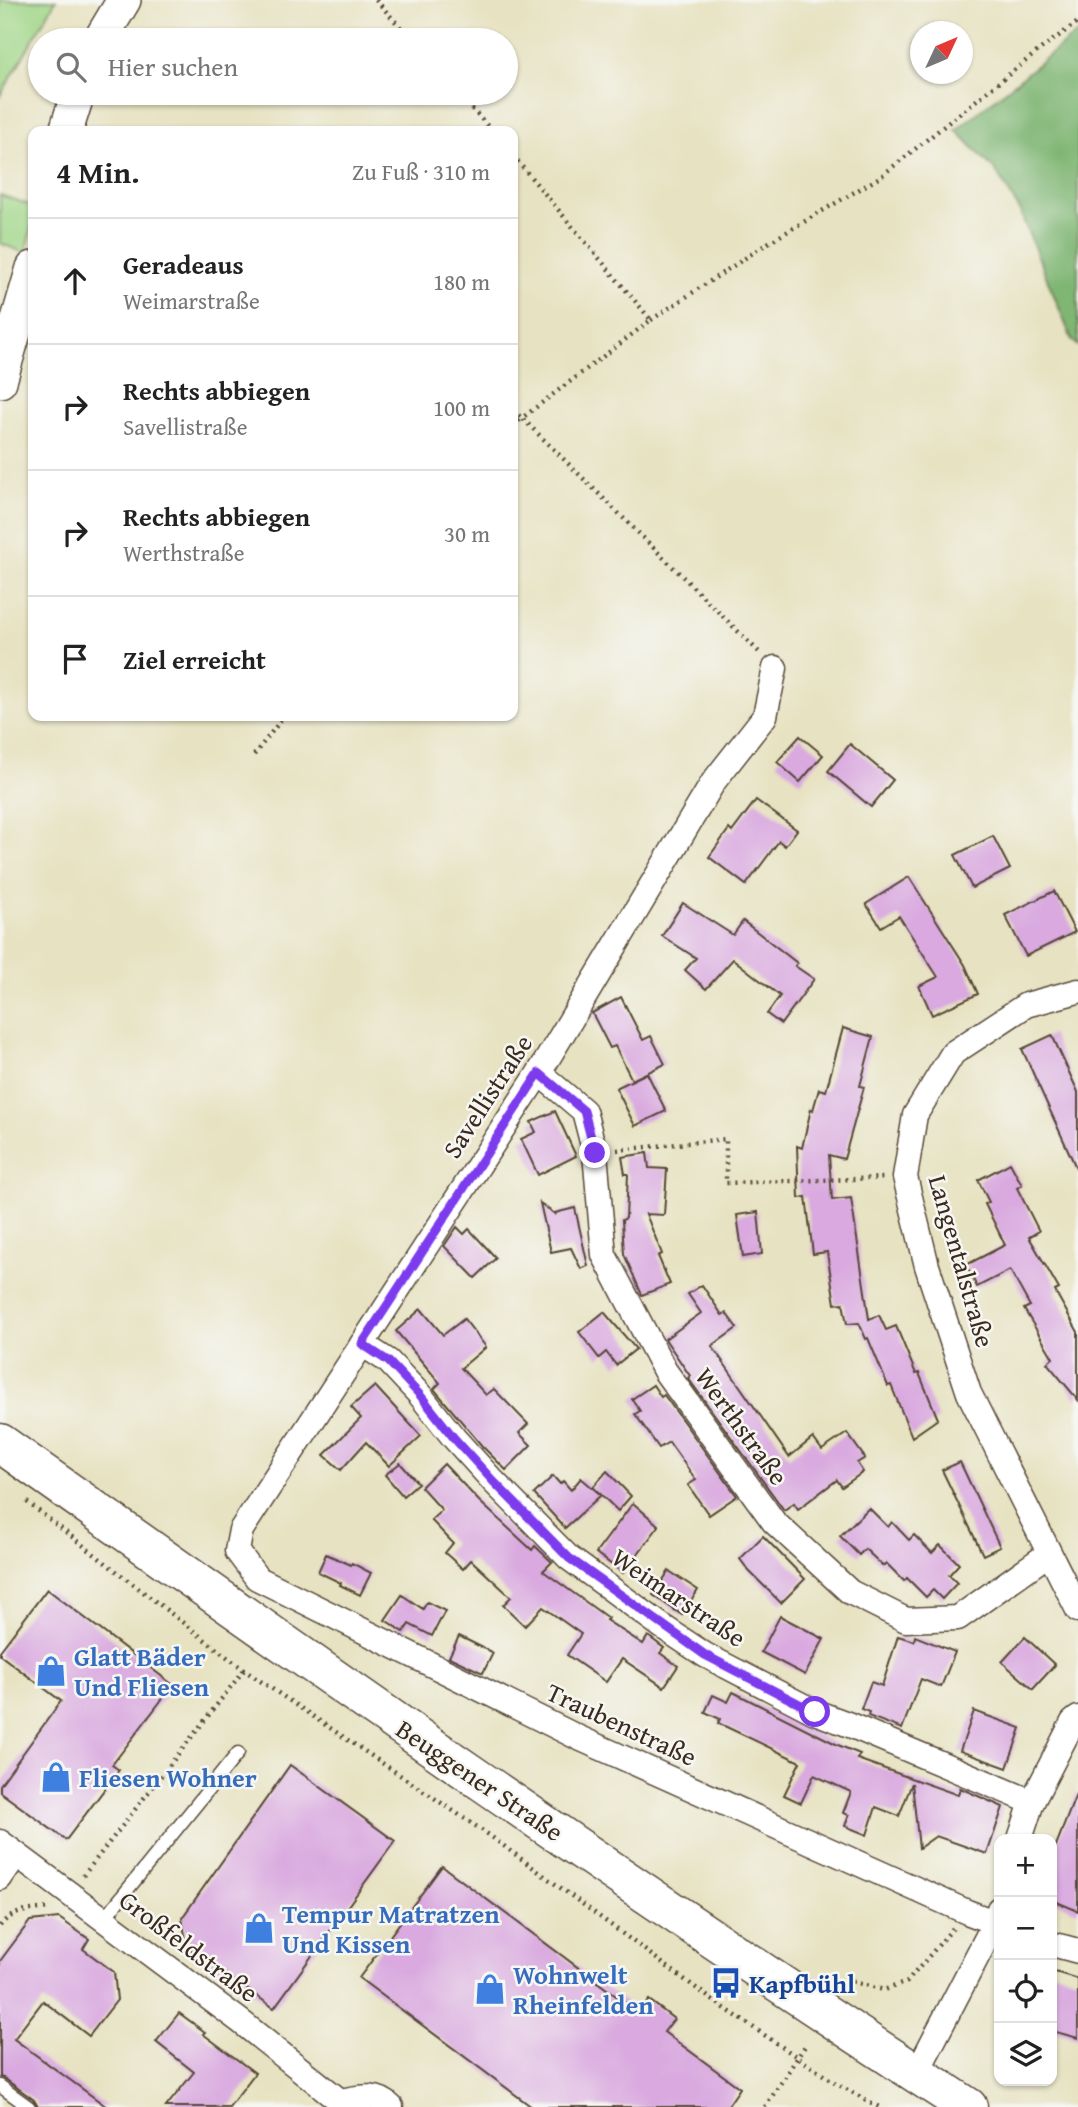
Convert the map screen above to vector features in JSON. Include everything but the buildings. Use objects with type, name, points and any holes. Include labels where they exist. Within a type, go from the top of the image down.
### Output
[{"type":"main road","name":"Beuggener Straße","points":[[0,1443],[323,1672],[703,1933],[968,2107]]},
{"type":"street","points":[[107,28],[124,0]]},
{"type":"street","points":[[68,126],[74,105]]},
{"type":"street","points":[[0,381],[28,285]]},
{"type":"street","name":"Savellistraße","points":[[236,1552],[241,1530],[539,1073],[714,781],[765,716],[775,668]]},
{"type":"street","name":"Langentalstraße","points":[[1078,991],[1026,1005],[953,1053],[915,1115],[905,1177],[927,1266],[969,1393],[1078,1610]]},
{"type":"street","name":"Werthstraße","points":[[539,1073],[584,1111],[595,1153],[604,1255],[665,1371],[774,1522],[850,1592],[906,1620],[958,1618],[1048,1554]]},
{"type":"street","name":"Weimarstraße","points":[[362,1344],[388,1361],[493,1481],[569,1558],[663,1627],[705,1655],[815,1712],[1032,1802]]},
{"type":"street","name":"Traubenstraße","points":[[236,1552],[257,1578],[579,1738],[967,1912],[994,1917]]},
{"type":"street","points":[[1022,1834],[1032,1802],[1073,1722],[1078,1718]]},
{"type":"street","points":[[0,1878],[8,1849]]},
{"type":"street","name":"Großfeldstraße","points":[[8,1849],[240,2021],[340,2104],[367,2096],[386,2101],[391,2107]]},
{"type":"street","points":[[916,2074],[994,1926]]},
{"type":"street","points":[[1057,1945],[1078,1951]]},
{"type":"lane","points":[[103,1920],[238,1753]]},
{"type":"lane","points":[[0,2086],[29,2107]]},
{"type":"path","points":[[376,0],[401,28]]},
{"type":"path","points":[[518,422],[651,320],[768,243],[880,177],[1041,48],[1078,23]]},
{"type":"path","points":[[469,105],[488,126]]},
{"type":"path","points":[[518,162],[651,320]]},
{"type":"path","points":[[518,415],[775,668]]},
{"type":"path","points":[[254,755],[280,721]]},
{"type":"path","points":[[595,1153],[726,1139],[726,1183],[905,1177]]},
{"type":"path","points":[[21,1497],[244,1670],[489,1835],[711,1999],[837,2084],[879,2107]]},
{"type":"path","points":[[0,1926],[6,1918],[16,1913],[54,1908],[68,1894],[244,1670]]},
{"type":"path","points":[[842,1987],[847,1980],[884,1990],[907,1982],[967,1912]]},
{"type":"path","points":[[0,1914],[6,1918]]},
{"type":"path","points":[[765,2107],[807,2043]]},
{"type":"green space","points":[[0,0],[56,0],[40,28],[28,28],[28,48],[0,96]]},
{"type":"green space","points":[[1077,33],[1078,346],[1072,340],[1018,207],[995,170],[956,130]]},
{"type":"green space","points":[[0,195],[28,204],[28,241],[25,253],[0,243]]},
{"type":"place","name":"Glatt Bäder Und Fliesen","points":[[51,1671]]},
{"type":"place","name":"Fliesen Wohner","points":[[56,1777]]},
{"type":"place","name":"Tempur Matratzen Und Kissen","points":[[259,1928]]},
{"type":"place","name":"Kapfbühl","points":[[726,1983]]},
{"type":"place","name":"Wohnwelt Rheinfelden","points":[[490,1989]]},
{"type":"route","points":[[595,1153],[584,1111],[539,1073],[362,1344],[388,1361],[493,1481],[569,1558],[705,1655],[815,1712]]}]
